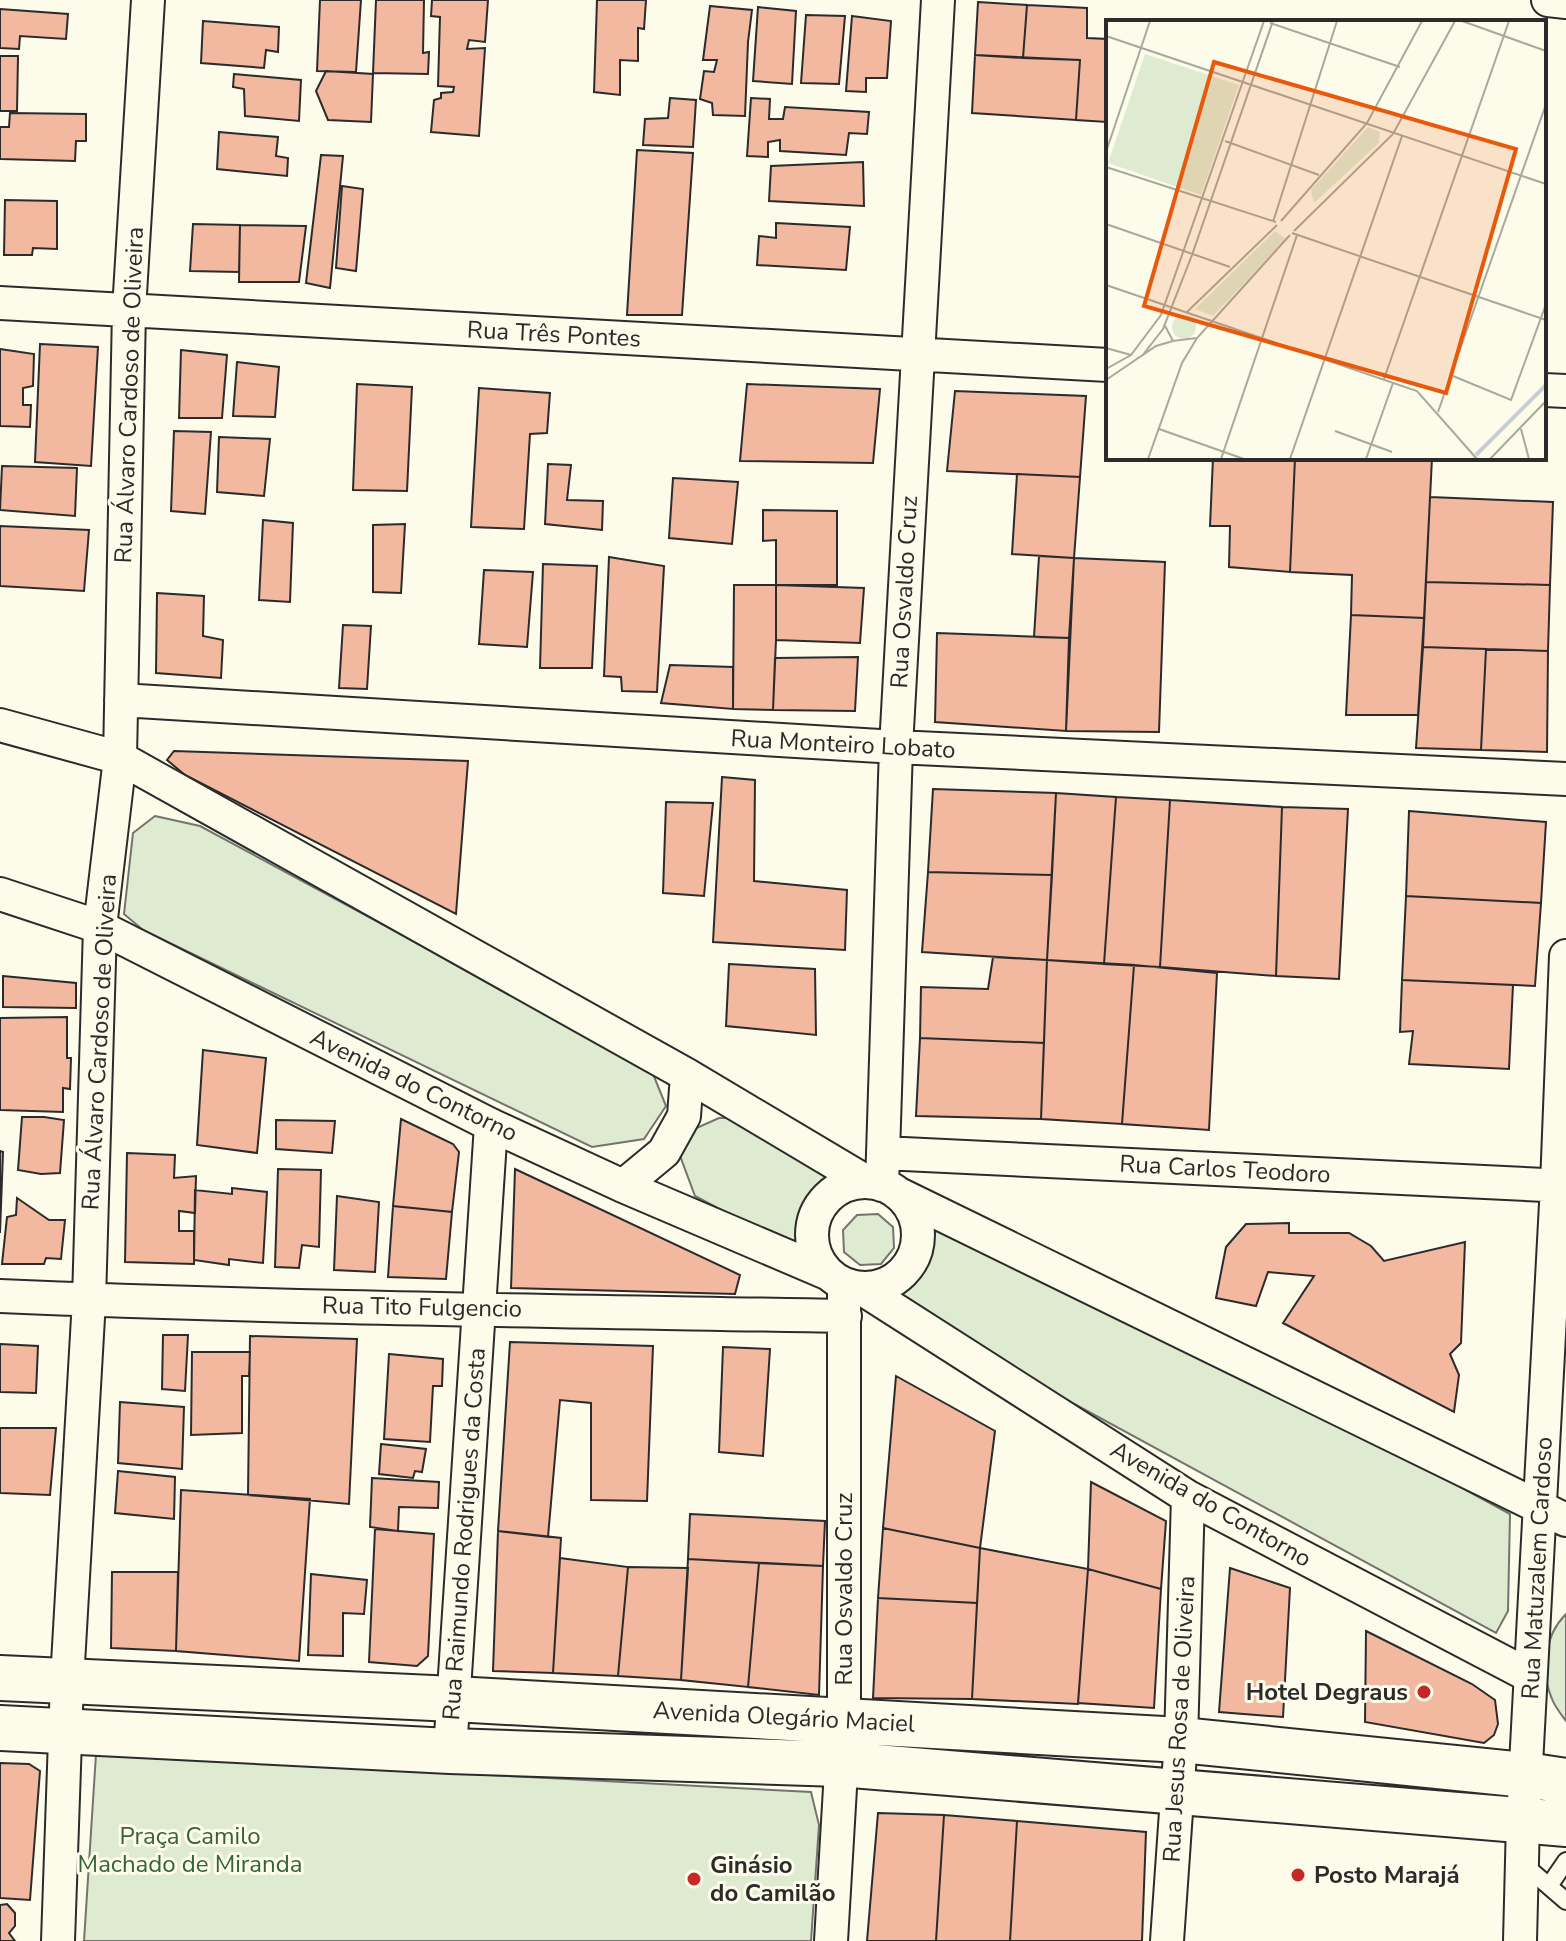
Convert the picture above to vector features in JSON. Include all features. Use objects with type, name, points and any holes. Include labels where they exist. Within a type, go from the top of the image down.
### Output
[{"type":"main road","name":"Avenida Olegário Maciel","points":[[0,1678],[454,1699],[1181,1740],[1546,1778]]},
{"type":"main road","name":"Avenida Olegário Maciel","points":[[0,1728],[450,1751],[840,1764],[1177,1791],[1523,1842],[1566,1824]]},
{"type":"street","name":"Rua Álvaro Cardoso de Oliveira","points":[[58,1941],[67,1681],[89,1300],[100,927],[120,758],[129,310],[148,0]]},
{"type":"street","name":"Rua Osvaldo Cruz","points":[[881,1186],[896,747],[938,0]]},
{"type":"street","points":[[1548,0],[1566,2]]},
{"type":"street","name":"Rua Três Pontes","points":[[0,303],[1106,365]]},
{"type":"street","points":[[1546,390],[1566,391]]},
{"type":"street","name":"Rua Monteiro Lobato","points":[[121,700],[896,747],[1566,779]]},
{"type":"street","points":[[0,725],[120,758],[881,1186],[1553,1514]]},
{"type":"street","name":"Avenida do Contorno","points":[[0,894],[100,927],[491,1125],[845,1291],[1188,1497],[1530,1676]]},
{"type":"street","name":"Rua Matuzalem Cardoso","points":[[1520,1941],[1523,1842],[1546,1778],[1530,1676],[1553,1514],[1566,956]]},
{"type":"street","points":[[623,1186],[664,1152],[684,1116],[687,1075]]},
{"type":"street","name":"Rua Raimundo Rodrigues da Costa","points":[[450,1751],[491,1125]]},
{"type":"street","name":"Rua Carlos Teodoro","points":[[883,1153],[1562,1185]]},
{"type":"street","points":[[847,1185],[881,1186],[909,1205],[916,1221],[918,1238],[915,1254],[894,1281],[877,1287],[845,1291],[818,1260],[812,1243],[812,1224],[819,1208],[831,1194],[847,1185]]},
{"type":"street","name":"Rua Osvaldo Cruz","points":[[831,1941],[844,1720],[845,1291]]},
{"type":"street","name":"Rua Tito Fulgencio","points":[[0,1296],[478,1309],[845,1291]]},
{"type":"street","name":"Rua Jesus Rosa de Oliveira","points":[[1167,1941],[1181,1740],[1188,1497]]},
{"type":"lane","points":[[1523,1842],[1549,1886],[1566,1901]]},
{"type":"lane","points":[[1549,1886],[1566,1861]]},
{"type":"green space","points":[[155,816],[200,826],[651,1069],[666,1106],[644,1139],[592,1147],[143,930],[124,914],[133,833]]},
{"type":"green space","points":[[719,1118],[748,1118],[843,1172],[820,1188],[806,1215],[801,1252],[695,1196],[679,1153],[692,1130]]},
{"type":"green space","points":[[878,1214],[893,1227],[894,1248],[881,1264],[860,1265],[844,1252],[843,1230],[857,1215]]},
{"type":"green space","points":[[925,1214],[1378,1442],[1510,1514],[1508,1611],[1496,1633],[883,1300],[900,1293],[916,1274]]},
{"type":"green space","points":[[1566,1614],[1566,1721],[1552,1699],[1545,1666],[1553,1633]]},
{"type":"green space","name":"Praça Camilo Machado de Miranda","points":[[96,1754],[811,1792],[819,1825],[811,1941],[84,1941]]},
{"type":"building","points":[[320,0],[361,0],[356,72],[317,71]]},
{"type":"building","points":[[376,0],[424,0],[423,53],[429,52],[428,74],[373,73]]},
{"type":"building","points":[[432,0],[488,0],[485,42],[469,40],[467,49],[485,48],[479,136],[431,132],[434,100],[441,98],[441,93],[453,92],[454,87],[438,86],[440,17],[431,16]]},
{"type":"building","points":[[597,0],[646,0],[644,29],[638,28],[638,61],[620,60],[620,95],[594,92]]},
{"type":"building","points":[[978,2],[1027,5],[1023,58],[975,55]]},
{"type":"building","points":[[1027,5],[1087,8],[1087,38],[1106,39],[1106,122],[1076,120],[1080,60],[1023,58]]},
{"type":"building","points":[[710,6],[752,10],[745,116],[713,115],[712,103],[700,99],[704,71],[714,72],[717,60],[703,60]]},
{"type":"building","points":[[758,7],[796,11],[792,84],[753,81]]},
{"type":"building","points":[[0,9],[68,14],[66,39],[20,36],[19,49],[0,48]]},
{"type":"building","points":[[806,15],[845,16],[839,84],[801,83]]},
{"type":"building","points":[[852,16],[891,21],[887,78],[866,78],[866,92],[846,91]]},
{"type":"building","points":[[203,21],[279,27],[278,52],[266,50],[264,68],[201,63]]},
{"type":"building","points":[[975,55],[1080,60],[1076,120],[972,113]]},
{"type":"building","points":[[0,56],[18,56],[17,111],[0,111]]},
{"type":"building","points":[[326,71],[373,74],[371,122],[328,120],[316,91]]},
{"type":"building","points":[[234,74],[301,80],[299,121],[245,116],[244,89],[233,87]]},
{"type":"building","points":[[670,98],[696,100],[693,147],[643,145],[645,119],[668,118]]},
{"type":"building","points":[[751,98],[770,99],[769,119],[783,119],[785,107],[869,112],[867,134],[849,133],[846,155],[780,151],[780,140],[768,142],[768,157],[747,156]]},
{"type":"building","points":[[10,113],[86,114],[86,141],[76,141],[75,161],[0,159],[0,127],[9,127]]},
{"type":"building","points":[[219,132],[278,137],[276,156],[288,158],[287,176],[217,169]]},
{"type":"building","points":[[637,150],[693,153],[682,315],[627,315]]},
{"type":"building","points":[[321,155],[343,156],[330,288],[306,283]]},
{"type":"building","points":[[863,162],[864,206],[769,201],[771,166]]},
{"type":"building","points":[[342,186],[363,189],[356,271],[336,268]]},
{"type":"building","points":[[5,200],[57,201],[57,249],[33,248],[32,255],[4,255]]},
{"type":"building","points":[[776,223],[850,227],[846,270],[757,265],[759,236],[776,238]]},
{"type":"building","points":[[193,224],[240,225],[239,272],[190,271]]},
{"type":"building","points":[[240,225],[306,226],[299,282],[239,282]]},
{"type":"building","points":[[40,344],[98,347],[91,466],[35,462]]},
{"type":"building","points":[[0,349],[34,354],[33,386],[23,388],[23,405],[31,405],[30,427],[0,426]]},
{"type":"building","points":[[181,350],[227,355],[222,418],[179,418]]},
{"type":"building","points":[[237,362],[279,367],[275,417],[233,416]]},
{"type":"building","points":[[357,384],[412,387],[407,491],[353,490]]},
{"type":"building","points":[[747,384],[880,389],[873,463],[740,461]]},
{"type":"building","points":[[479,388],[550,393],[547,433],[530,434],[524,529],[471,527]]},
{"type":"building","points":[[955,391],[1086,396],[1080,477],[947,471]]},
{"type":"building","points":[[174,431],[211,432],[205,514],[171,511]]},
{"type":"building","points":[[219,437],[270,439],[264,496],[217,492]]},
{"type":"building","points":[[1213,460],[1295,460],[1290,572],[1229,567],[1230,526],[1210,526]]},
{"type":"building","points":[[1295,460],[1432,460],[1424,618],[1351,615],[1352,575],[1290,572]]},
{"type":"building","points":[[548,464],[571,465],[567,500],[603,501],[602,530],[545,524]]},
{"type":"building","points":[[2,466],[77,468],[75,516],[0,510]]},
{"type":"building","points":[[1017,474],[1080,477],[1074,558],[1012,554]]},
{"type":"building","points":[[673,478],[738,482],[732,544],[669,538]]},
{"type":"building","points":[[1430,497],[1553,502],[1550,585],[1426,582]]},
{"type":"building","points":[[763,510],[837,511],[837,585],[776,585],[776,540],[763,541]]},
{"type":"building","points":[[263,520],[293,523],[290,602],[259,600]]},
{"type":"building","points":[[405,524],[401,593],[373,592],[373,525]]},
{"type":"building","points":[[0,526],[89,530],[84,591],[0,586]]},
{"type":"building","points":[[1039,556],[1074,558],[1069,638],[1034,637]]},
{"type":"building","points":[[609,557],[664,566],[657,692],[622,691],[621,677],[604,676]]},
{"type":"building","points":[[1074,558],[1165,562],[1159,732],[1066,731]]},
{"type":"building","points":[[543,564],[597,566],[592,668],[540,668]]},
{"type":"building","points":[[484,570],[533,572],[527,647],[479,644]]},
{"type":"building","points":[[1426,582],[1550,585],[1548,651],[1423,647]]},
{"type":"building","points":[[734,585],[776,585],[773,710],[733,709]]},
{"type":"building","points":[[776,585],[864,588],[860,643],[776,640]]},
{"type":"building","points":[[157,593],[204,596],[203,636],[223,640],[221,678],[156,673]]},
{"type":"building","points":[[1351,615],[1424,618],[1418,715],[1346,715]]},
{"type":"building","points":[[343,625],[371,626],[367,689],[339,688]]},
{"type":"building","points":[[937,633],[1069,638],[1066,731],[935,722]]},
{"type":"building","points":[[1423,647],[1486,649],[1481,750],[1416,748]]},
{"type":"building","points":[[1486,649],[1548,651],[1547,752],[1481,750]]},
{"type":"building","points":[[858,657],[855,711],[773,710],[775,658]]},
{"type":"building","points":[[670,665],[733,667],[733,709],[661,703]]},
{"type":"building","points":[[174,751],[468,761],[456,914],[185,775],[167,760]]},
{"type":"building","points":[[722,777],[755,780],[754,881],[847,890],[845,950],[713,942]]},
{"type":"building","points":[[933,789],[1056,793],[1052,875],[928,872]]},
{"type":"building","points":[[1056,793],[1116,797],[1104,964],[1047,960]]},
{"type":"building","points":[[1116,797],[1170,800],[1160,967],[1104,964]]},
{"type":"building","points":[[1170,800],[1282,807],[1276,976],[1160,967]]},
{"type":"building","points":[[666,802],[713,803],[704,896],[663,893]]},
{"type":"building","points":[[1282,807],[1348,809],[1339,979],[1276,976]]},
{"type":"building","points":[[1409,811],[1546,822],[1541,903],[1406,896]]},
{"type":"building","points":[[928,872],[1052,875],[1047,960],[922,952]]},
{"type":"building","points":[[1406,896],[1541,903],[1535,986],[1402,980]]},
{"type":"building","points":[[993,957],[1047,960],[1044,1043],[920,1038],[921,987],[988,989]]},
{"type":"building","points":[[1047,960],[1134,965],[1122,1124],[1041,1119]]},
{"type":"building","points":[[729,964],[815,969],[816,1035],[726,1026]]},
{"type":"building","points":[[1134,965],[1217,973],[1209,1130],[1122,1124]]},
{"type":"building","points":[[3,976],[76,983],[76,1008],[3,1007]]},
{"type":"building","points":[[1402,980],[1513,985],[1509,1069],[1409,1064],[1413,1031],[1400,1032]]},
{"type":"building","points":[[67,1017],[70,1089],[63,1088],[63,1112],[0,1110],[0,1018]]},
{"type":"building","points":[[920,1038],[1044,1043],[1041,1119],[916,1116]]},
{"type":"building","points":[[203,1050],[266,1058],[257,1153],[197,1145]]},
{"type":"building","points":[[22,1117],[64,1120],[60,1173],[18,1170]]},
{"type":"building","points":[[401,1119],[453,1144],[459,1152],[452,1212],[393,1206]]},
{"type":"building","points":[[276,1120],[335,1121],[332,1153],[276,1149]]},
{"type":"building","points":[[0,1151],[3,1152],[0,1233]]},
{"type":"building","points":[[127,1153],[175,1155],[174,1178],[196,1176],[195,1213],[179,1211],[179,1231],[194,1231],[194,1264],[125,1262]]},
{"type":"building","points":[[278,1169],[321,1170],[319,1247],[302,1245],[299,1268],[275,1267]]},
{"type":"building","points":[[515,1169],[740,1275],[735,1294],[511,1288]]},
{"type":"building","points":[[232,1188],[267,1192],[263,1263],[229,1259],[229,1265],[194,1260],[195,1190],[232,1194]]},
{"type":"building","points":[[337,1196],[379,1202],[375,1272],[334,1270]]},
{"type":"building","points":[[17,1198],[49,1220],[65,1220],[61,1259],[46,1258],[44,1264],[2,1264],[7,1217],[16,1215]]},
{"type":"building","points":[[393,1206],[452,1212],[446,1279],[388,1277]]},
{"type":"building","points":[[1289,1223],[1289,1233],[1349,1233],[1371,1246],[1384,1261],[1465,1242],[1461,1343],[1450,1354],[1459,1375],[1454,1412],[1283,1323],[1314,1276],[1268,1272],[1256,1306],[1216,1298],[1226,1247],[1246,1224]]},
{"type":"building","points":[[163,1335],[188,1335],[185,1391],[162,1389]]},
{"type":"building","points":[[250,1336],[357,1339],[349,1504],[248,1495]]},
{"type":"building","points":[[510,1342],[653,1346],[647,1501],[591,1500],[591,1403],[560,1400],[548,1537],[498,1531]]},
{"type":"building","points":[[0,1344],[38,1346],[36,1393],[0,1392]]},
{"type":"building","points":[[723,1347],[770,1349],[763,1456],[719,1452]]},
{"type":"building","points":[[192,1352],[250,1352],[249,1376],[242,1376],[242,1433],[191,1435]]},
{"type":"building","points":[[389,1354],[443,1359],[442,1386],[433,1386],[430,1442],[384,1439]]},
{"type":"building","points":[[896,1376],[995,1431],[980,1548],[883,1528]]},
{"type":"building","points":[[120,1402],[184,1407],[182,1469],[118,1463]]},
{"type":"building","points":[[0,1428],[56,1428],[50,1495],[0,1493]]},
{"type":"building","points":[[381,1444],[426,1449],[422,1472],[415,1471],[413,1478],[379,1474]]},
{"type":"building","points":[[118,1471],[175,1477],[174,1519],[115,1513]]},
{"type":"building","points":[[372,1478],[439,1482],[438,1508],[399,1507],[398,1531],[370,1527]]},
{"type":"building","points":[[1091,1482],[1166,1521],[1161,1589],[1088,1569]]},
{"type":"building","points":[[181,1490],[310,1499],[299,1661],[176,1651]]},
{"type":"building","points":[[690,1514],[825,1521],[823,1566],[688,1559]]},
{"type":"building","points":[[883,1528],[980,1548],[977,1603],[878,1598]]},
{"type":"building","points":[[375,1529],[434,1534],[428,1656],[417,1666],[369,1662]]},
{"type":"building","points":[[498,1531],[561,1538],[553,1673],[493,1671]]},
{"type":"building","points":[[980,1548],[1088,1569],[1078,1704],[972,1699]]},
{"type":"building","points":[[560,1558],[628,1567],[618,1676],[553,1673]]},
{"type":"building","points":[[688,1559],[759,1563],[748,1687],[681,1680]]},
{"type":"building","points":[[759,1563],[823,1566],[819,1695],[748,1687]]},
{"type":"building","points":[[628,1567],[688,1568],[681,1680],[618,1676]]},
{"type":"building","points":[[1230,1568],[1290,1588],[1283,1717],[1219,1712]]},
{"type":"building","points":[[1088,1569],[1161,1589],[1154,1708],[1078,1703]]},
{"type":"building","points":[[112,1572],[178,1572],[176,1651],[111,1648]]},
{"type":"building","points":[[311,1574],[367,1580],[364,1614],[343,1613],[343,1656],[308,1655]]},
{"type":"building","points":[[878,1598],[977,1603],[972,1699],[873,1698]]},
{"type":"building","name":"Hotel Degraus","points":[[1366,1631],[1472,1684],[1495,1700],[1498,1724],[1494,1735],[1484,1743],[1365,1722]]},
{"type":"building","points":[[0,1763],[29,1764],[40,1771],[30,1900],[0,1898]]},
{"type":"building","points":[[878,1813],[944,1815],[936,1941],[867,1941]]},
{"type":"building","points":[[944,1815],[1017,1821],[1010,1941],[936,1941]]},
{"type":"building","points":[[1017,1821],[1146,1832],[1142,1941],[1010,1941]]},
{"type":"building","points":[[7,1904],[15,1913],[15,1926],[9,1933],[15,1941],[0,1941],[0,1905]]},
{"type":"place","name":"Hotel Degraus","points":[[1424,1692]]},
{"type":"place","name":"Posto Marajá","points":[[1298,1875]]},
{"type":"place","name":"Ginásio do Camilão","points":[[694,1879]]}]
